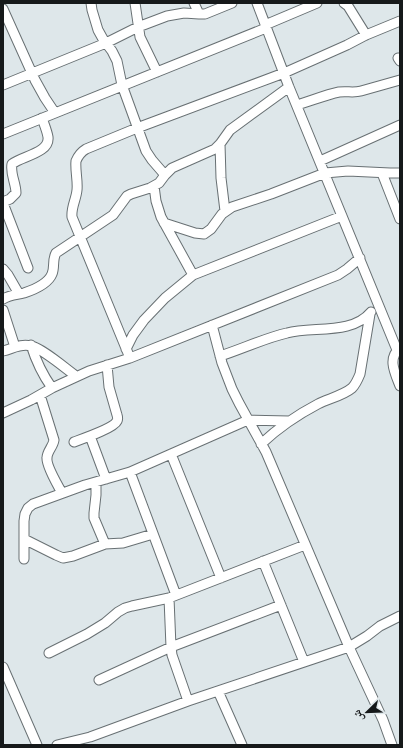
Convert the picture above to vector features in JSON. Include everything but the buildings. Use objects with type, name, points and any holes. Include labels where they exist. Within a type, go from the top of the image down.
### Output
[{"type":"street","points":[[91,3],[98,30],[115,57],[122,86],[143,145],[149,157],[165,175]]},
{"type":"street","points":[[135,3],[140,37],[157,72]]},
{"type":"street","points":[[194,3],[199,14]]},
{"type":"street","points":[[3,85],[138,27],[174,14],[199,14],[211,12],[232,3]]},
{"type":"street","points":[[257,3],[342,216],[398,349],[394,354],[392,364],[400,386]]},
{"type":"street","points":[[3,134],[157,72],[317,3]]},
{"type":"street","points":[[344,3],[348,6],[366,35]]},
{"type":"street","points":[[3,9],[39,90],[55,113]]},
{"type":"street","points":[[128,354],[72,218],[77,189],[76,161],[81,152],[137,128],[284,73],[400,21]]},
{"type":"street","points":[[297,105],[334,93],[361,91],[400,80]]},
{"type":"street","points":[[3,299],[13,294],[19,294],[34,289],[49,279],[52,275],[53,260],[56,253],[113,215],[125,198],[129,195],[154,186],[177,165],[213,150],[220,144],[230,130],[290,87]]},
{"type":"street","points":[[28,268],[3,203],[16,194],[16,184],[11,169],[12,164],[45,148],[47,144],[48,138],[42,118]]},
{"type":"street","points":[[320,161],[400,125]]},
{"type":"street","points":[[220,144],[221,178],[225,211]]},
{"type":"street","points":[[164,223],[195,233],[204,234],[211,229],[225,211],[232,207],[325,173],[348,171],[400,173]]},
{"type":"street","points":[[382,173],[400,219]]},
{"type":"street","points":[[154,186],[156,201],[164,223],[193,275]]},
{"type":"street","points":[[128,354],[133,335],[144,320],[165,298],[193,275],[342,216]]},
{"type":"street","points":[[3,413],[76,376],[107,365],[128,354],[212,326],[338,275],[347,270],[360,258]]},
{"type":"street","points":[[3,269],[19,294]]},
{"type":"street","points":[[220,356],[286,333],[303,330],[341,328],[351,325],[359,322],[370,314],[373,310],[376,298]]},
{"type":"street","points":[[3,310],[15,347]]},
{"type":"street","points":[[261,444],[290,421],[319,404],[352,388],[357,381],[361,366],[370,314]]},
{"type":"street","points":[[212,326],[220,356],[232,389],[270,463],[349,647],[380,713],[392,745]]},
{"type":"street","points":[[31,345],[39,368],[52,388]]},
{"type":"street","points":[[3,351],[15,347],[31,345],[41,350],[76,376]]},
{"type":"street","points":[[74,442],[114,425],[118,420],[109,387],[107,365]]},
{"type":"street","points":[[40,394],[54,440],[46,461],[62,493]]},
{"type":"street","points":[[24,559],[25,514],[28,508],[33,504],[62,493],[130,472],[248,420],[290,421]]},
{"type":"street","points":[[90,436],[106,479]]},
{"type":"street","points":[[171,454],[221,578]]},
{"type":"street","points":[[130,472],[153,534],[173,597],[171,648],[175,665],[188,701]]},
{"type":"street","points":[[96,482],[94,518],[104,544]]},
{"type":"street","points":[[24,539],[63,558],[73,556],[104,544],[123,543],[153,534]]},
{"type":"street","points":[[49,653],[88,634],[125,608],[173,597],[305,545]]},
{"type":"street","points":[[263,561],[304,662]]},
{"type":"street","points":[[100,680],[171,648],[281,605]]},
{"type":"street","points":[[57,745],[90,737],[188,701],[349,647],[363,639],[380,626],[400,616]]},
{"type":"street","points":[[3,667],[37,745]]},
{"type":"street","points":[[218,691],[242,745]]}]
